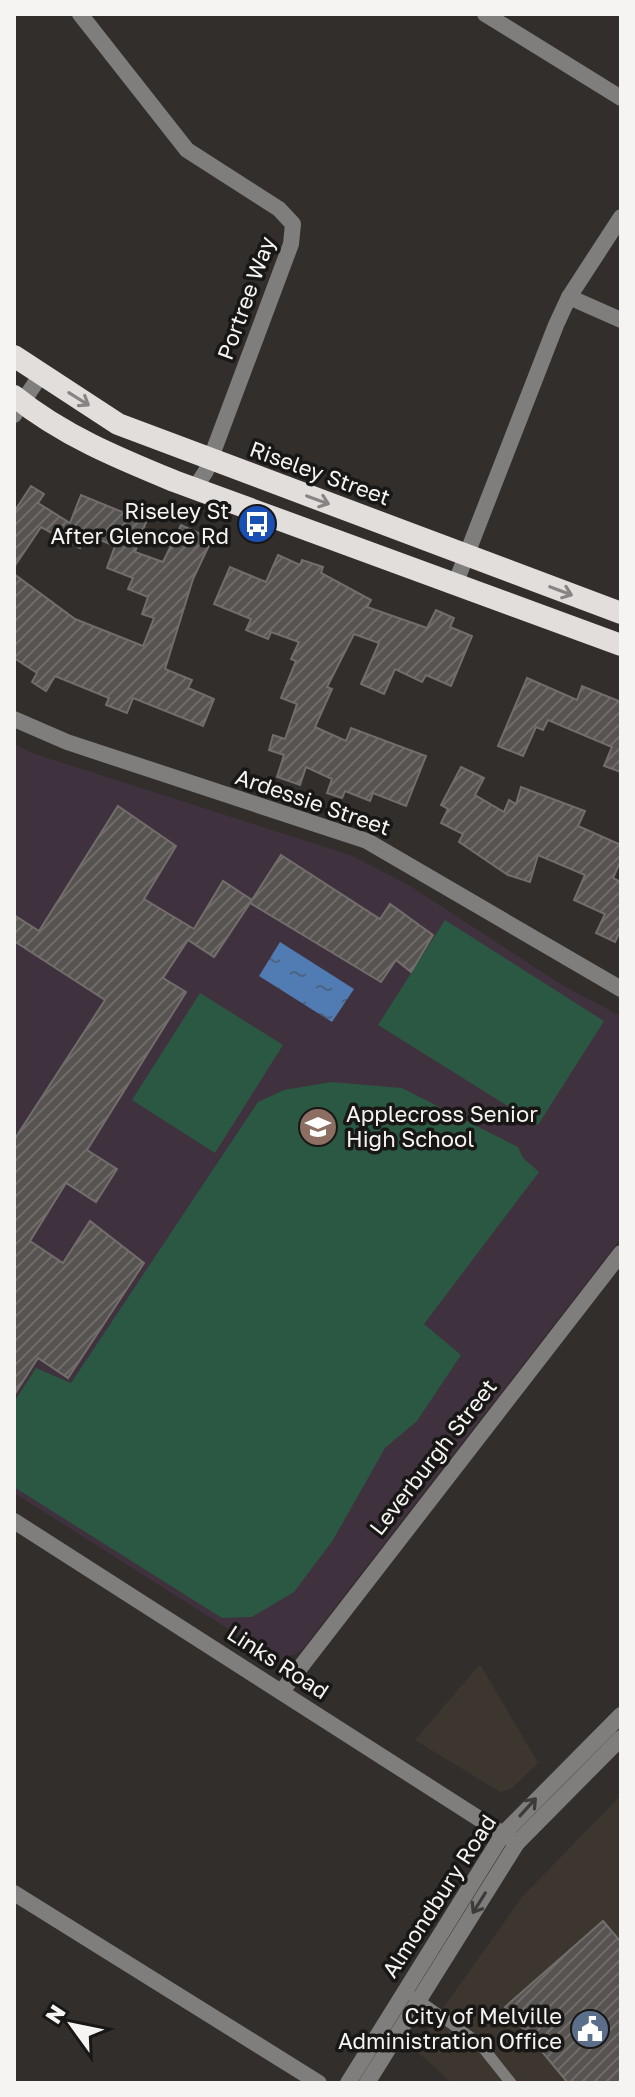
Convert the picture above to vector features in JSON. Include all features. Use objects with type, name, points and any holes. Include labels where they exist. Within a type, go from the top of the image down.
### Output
[{"type":"highway","name":"Riseley Street","points":[[14,356],[40,376],[118,424],[621,613]]},
{"type":"highway","points":[[17,404],[109,454],[621,645]]},
{"type":"street","name":"Portree Way","points":[[80,14],[187,150],[279,209],[293,224],[291,244],[210,460],[195,488]]},
{"type":"street","points":[[485,14],[621,98]]},
{"type":"street","points":[[456,582],[569,297],[621,217]]},
{"type":"street","points":[[569,297],[621,320]]},
{"type":"street","points":[[17,404],[40,376]]},
{"type":"street","name":"Ardessie Street","points":[[14,719],[67,742],[367,841],[621,989]]},
{"type":"street","name":"Leverburgh Street","points":[[282,1691],[621,1253]]},
{"type":"street","name":"Links Road","points":[[14,1521],[510,1838]]},
{"type":"street","name":"Almondbury Road","points":[[348,2083],[411,1995],[510,1838],[621,1715]]},
{"type":"street","name":"Almondbury Road","points":[[510,1838],[621,1738]]},
{"type":"street","points":[[14,1893],[319,2083]]},
{"type":"street","name":"Almondbury Road","points":[[367,2083],[411,1995]]},
{"type":"lane","points":[[411,1995],[480,2044],[511,2083]]},
{"type":"shaded area","name":"Applecross Senior High School","points":[[14,744],[32,753],[350,855],[407,884],[562,985],[621,1016],[621,1238],[301,1651],[279,1661],[14,1493]]},
{"type":"shaded area","points":[[480,1664],[538,1763],[511,1789],[500,1792],[415,1740]]},
{"type":"shaded area","points":[[621,1795],[621,2083],[452,2083],[414,2049],[522,1897]]},
{"type":"green space","points":[[445,920],[604,1021],[538,1125],[378,1025]]},
{"type":"green space","points":[[200,993],[283,1045],[215,1153],[132,1100]]},
{"type":"green space","points":[[331,1082],[402,1088],[518,1147],[523,1158],[539,1172],[424,1324],[461,1355],[417,1421],[385,1448],[333,1540],[294,1592],[252,1617],[222,1618],[14,1487],[14,1402],[36,1368],[71,1383],[258,1102],[284,1090]]},
{"type":"water","points":[[280,942],[354,989],[332,1022],[259,976]]},
{"type":"building","points":[[31,486],[44,494],[38,503],[70,523],[81,495],[127,514],[130,507],[149,514],[135,552],[163,562],[181,525],[212,539],[193,579],[165,669],[192,680],[188,688],[214,699],[203,726],[133,698],[127,713],[106,705],[109,698],[55,676],[46,691],[32,682],[37,673],[14,658],[14,574],[75,619],[143,646],[154,618],[142,614],[148,597],[128,589],[133,578],[107,568],[115,546],[86,534],[80,548],[41,527],[14,567],[14,512]]},
{"type":"building","points":[[278,555],[300,565],[302,560],[323,567],[321,573],[371,600],[367,607],[427,628],[436,610],[454,618],[450,627],[472,636],[451,686],[426,675],[422,682],[395,669],[384,694],[361,684],[379,643],[354,634],[327,687],[332,689],[315,727],[346,741],[351,728],[426,756],[406,806],[373,793],[370,801],[345,791],[342,798],[327,793],[332,779],[306,767],[300,785],[277,777],[284,755],[269,750],[273,735],[285,739],[297,704],[281,698],[296,661],[291,659],[299,642],[271,632],[268,639],[246,630],[251,619],[214,604],[230,567],[266,582]]},
{"type":"building","points":[[527,678],[577,700],[582,686],[621,702],[621,772],[604,766],[612,747],[548,720],[543,730],[536,727],[523,756],[498,746]]},
{"type":"building","points":[[461,767],[484,778],[475,795],[504,812],[509,800],[516,804],[521,787],[585,811],[578,826],[621,845],[621,860],[613,878],[621,882],[621,929],[615,942],[596,933],[605,914],[574,900],[585,875],[538,855],[530,882],[508,875],[459,842],[463,834],[441,823],[448,809],[441,805]]},
{"type":"building","points":[[118,806],[176,846],[144,899],[194,929],[223,881],[252,900],[214,957],[188,940],[163,978],[186,992],[87,1150],[117,1169],[96,1202],[66,1183],[30,1241],[63,1263],[90,1221],[144,1263],[68,1378],[38,1358],[14,1395],[14,1140],[105,1000],[14,941],[14,915],[39,931]]},
{"type":"building","points":[[281,855],[380,919],[390,904],[433,935],[411,972],[396,960],[381,982],[250,903]]},
{"type":"building","points":[[603,1921],[621,1942],[621,2083],[568,2083],[505,2007]]},
{"type":"place","name":"Riseley St After Glencoe Rd","points":[[257,524]]},
{"type":"place","name":"Applecross Senior High School","points":[[318,1127]]},
{"type":"place","name":"City of Melville Administration Office","points":[[590,2029]]}]
